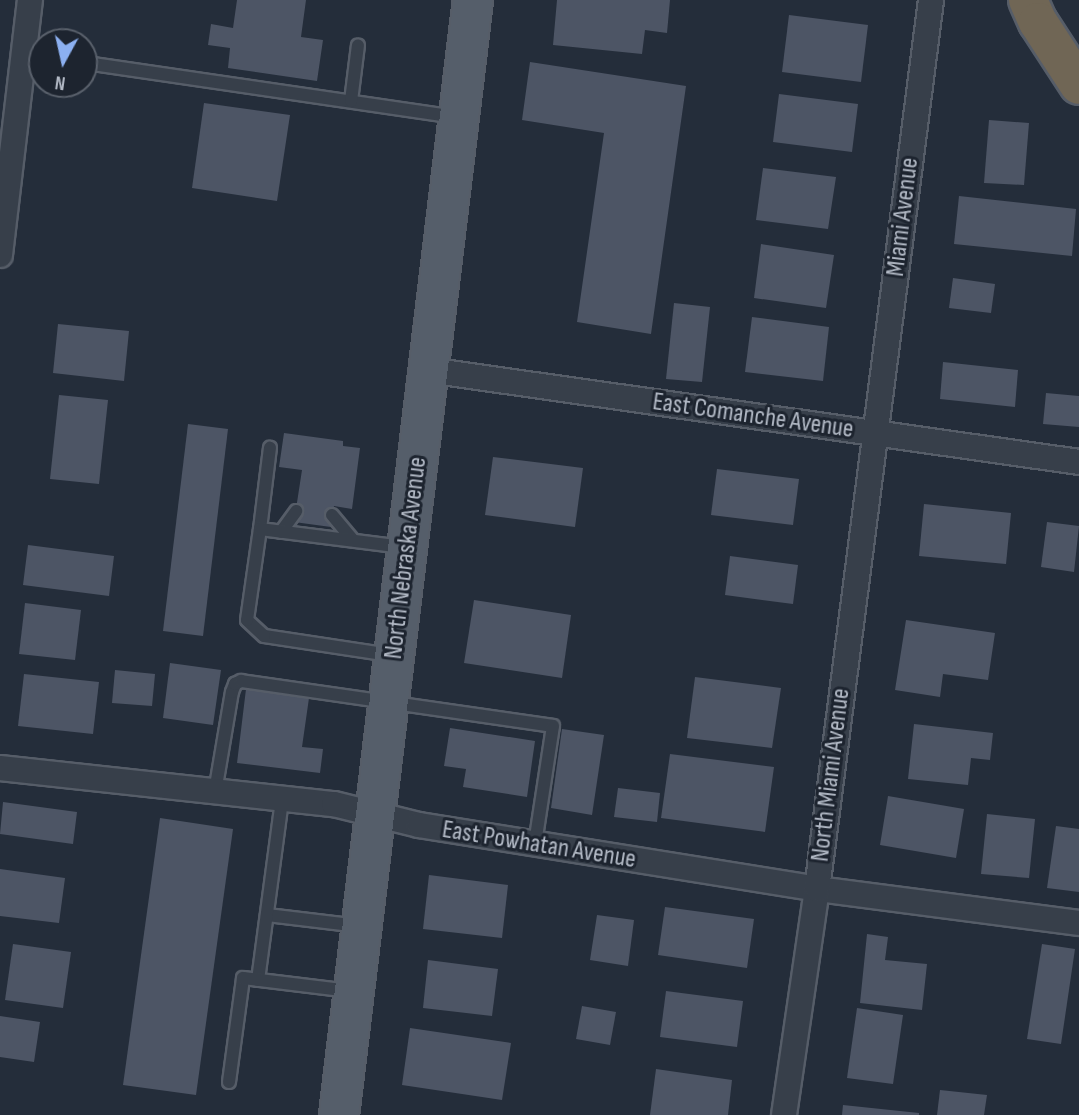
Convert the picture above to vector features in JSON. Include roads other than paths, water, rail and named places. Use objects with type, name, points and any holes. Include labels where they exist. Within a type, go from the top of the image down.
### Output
[{"type":"highway","points":[[1028,0],[1038,22],[1079,85]]},
{"type":"main road","name":"North Nebraska Avenue","points":[[339,1115],[473,0]]},
{"type":"street","points":[[0,255],[30,0]]},
{"type":"street","name":"Miami Avenue","points":[[874,433],[931,0]]},
{"type":"street","name":"East Comanche Avenue","points":[[428,370],[1079,462]]},
{"type":"street","name":"North Miami Avenue","points":[[785,1115],[817,889],[874,433]]},
{"type":"street","name":"East Powhatan Avenue","points":[[0,768],[334,804],[419,825],[535,844],[817,889],[1079,923]]},
{"type":"lane","points":[[351,101],[358,45]]},
{"type":"lane","points":[[98,65],[458,117]]},
{"type":"lane","points":[[270,448],[247,620],[254,631],[264,636],[395,655]]},
{"type":"lane","points":[[281,532],[296,511]]},
{"type":"lane","points":[[332,515],[353,540]]},
{"type":"lane","points":[[260,529],[407,547]]},
{"type":"lane","points":[[215,792],[235,684],[249,680],[553,726],[535,844]]},
{"type":"lane","points":[[258,981],[282,799]]},
{"type":"lane","points":[[267,915],[362,926]]},
{"type":"lane","points":[[229,1082],[243,978],[354,991]]}]
